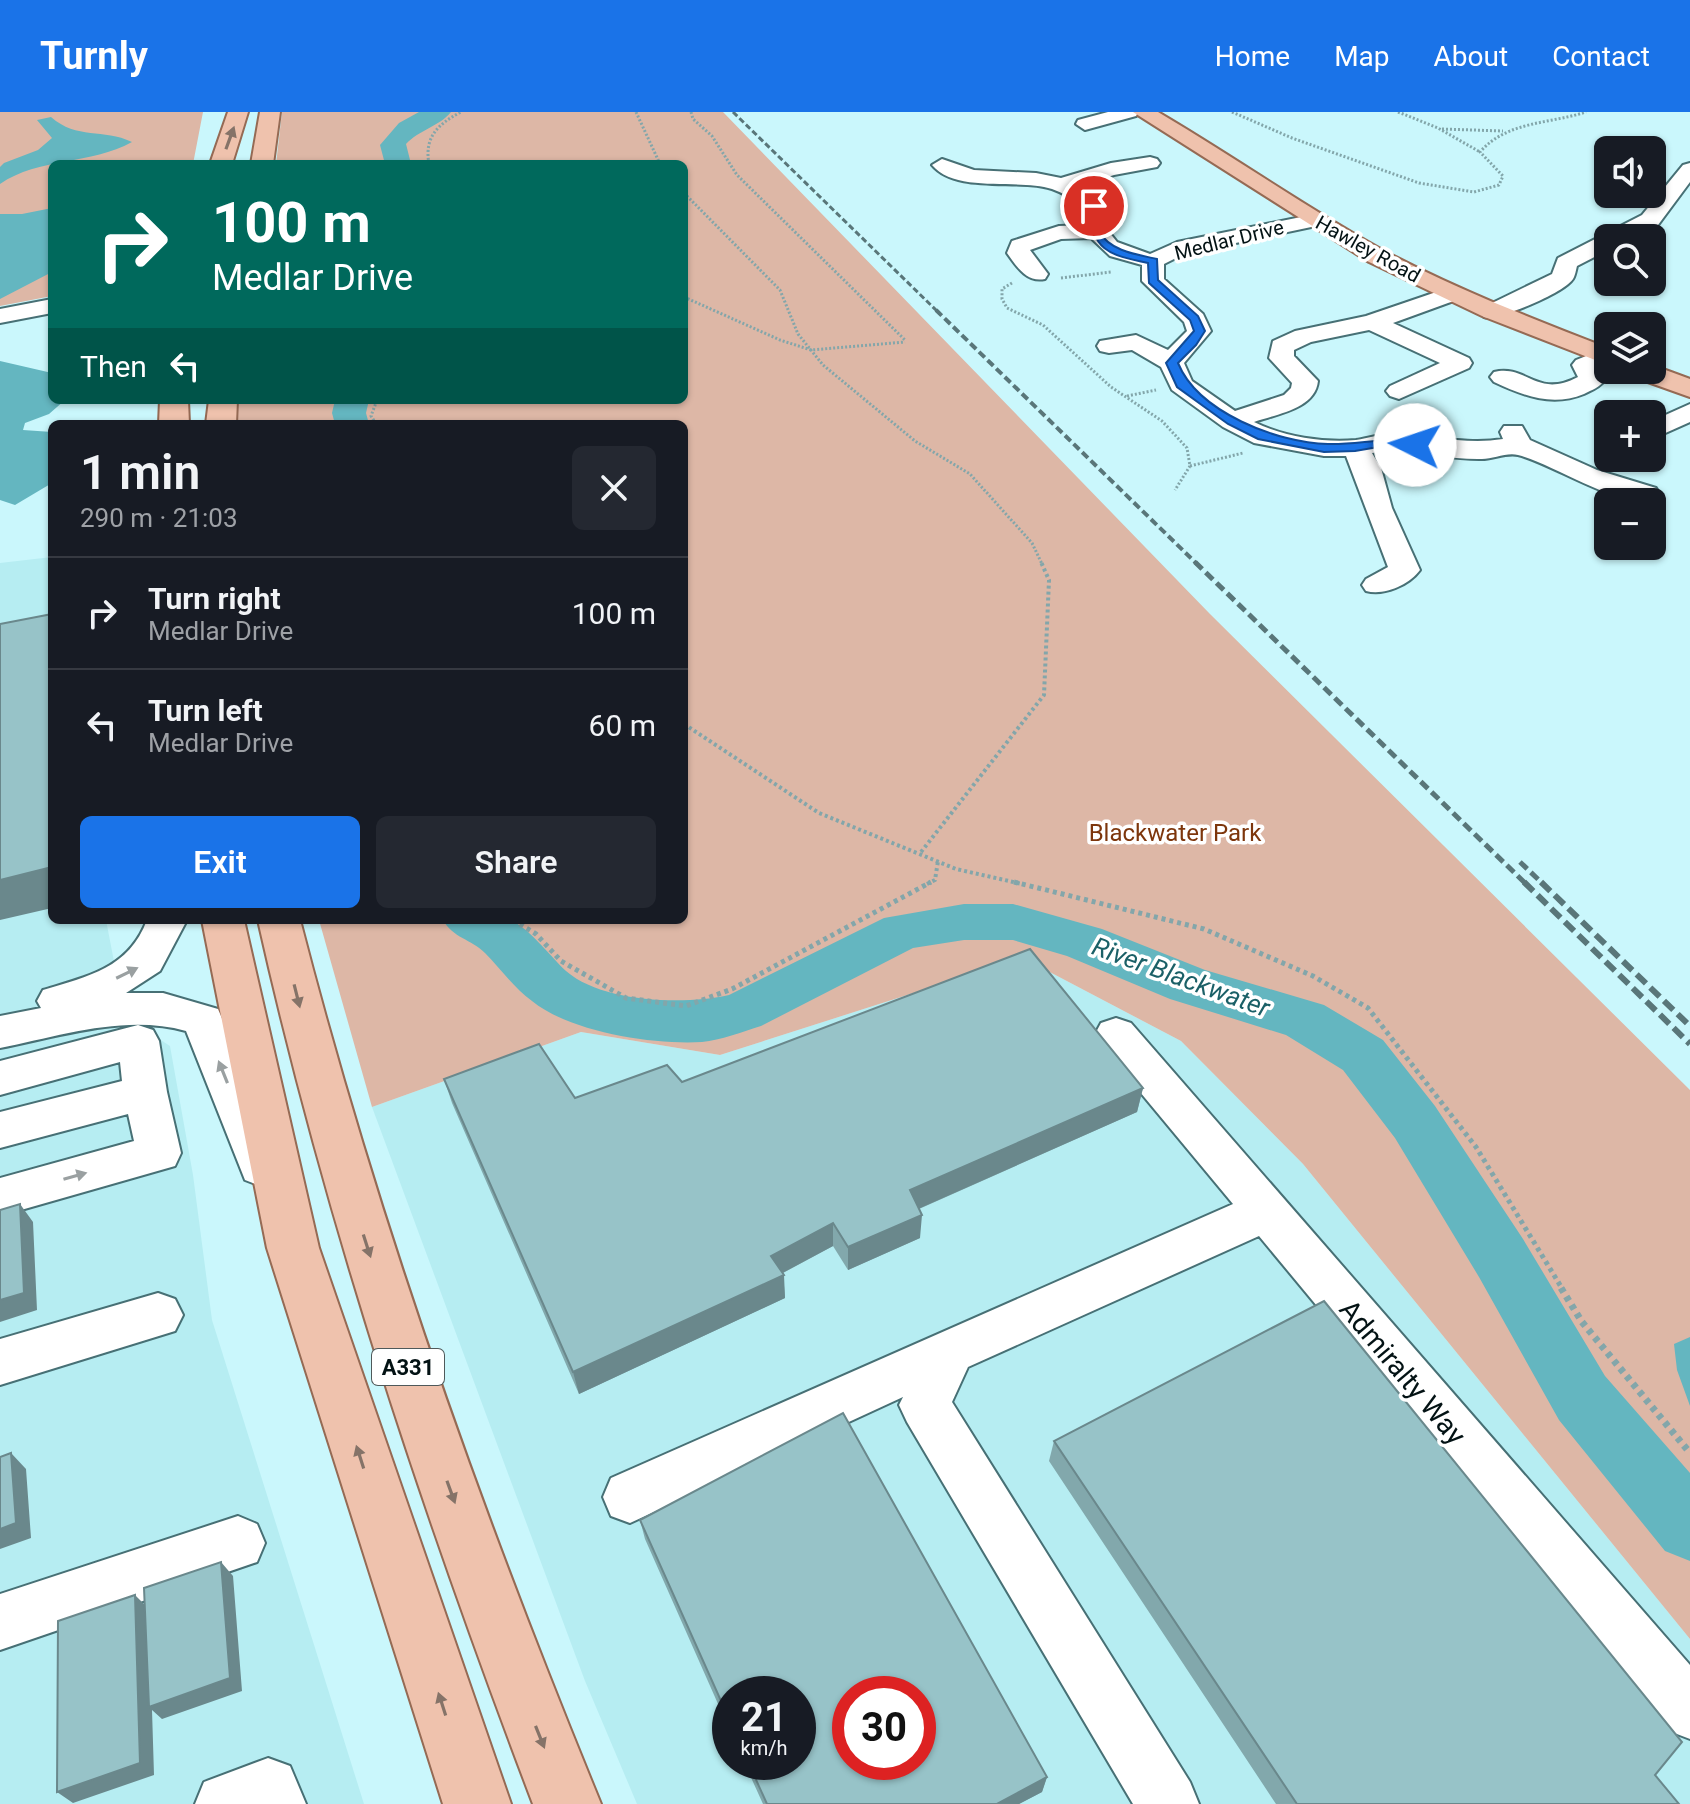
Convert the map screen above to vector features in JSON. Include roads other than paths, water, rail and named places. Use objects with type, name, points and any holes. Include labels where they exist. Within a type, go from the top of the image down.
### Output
[{"type":"main road","points":[[222,160],[238,112]]},
{"type":"main road","points":[[263,160],[270,112]]},
{"type":"main road","name":"Hawley Road","points":[[1143,112],[1376,256],[1492,312],[1594,351]]},
{"type":"main road","points":[[1666,380],[1690,389]]},
{"type":"main road","name":"A331","points":[[224,924],[293,1248],[400,1579],[477,1804]]},
{"type":"main road","name":"A331","points":[[280,924],[362,1231],[524,1696],[567,1804]]},
{"type":"street","points":[[1085,124],[1129,112]]},
{"type":"street","points":[[1061,185],[1111,169],[1150,163]]},
{"type":"street","points":[[956,197],[940,179],[947,169],[1061,185],[1083,194],[1094,206],[1095,231],[1104,243],[1125,255],[1153,261]]},
{"type":"street","points":[[1642,224],[1650,220],[1690,169]]},
{"type":"street","name":"Medlar Drive","points":[[1172,363],[1199,331],[1195,319],[1153,281],[1153,261],[1177,249],[1316,220]]},
{"type":"street","points":[[1063,278],[1027,278],[1018,253],[1020,246],[1059,233],[1095,231]]},
{"type":"street","points":[[1492,312],[1514,299],[1549,288],[1563,277],[1566,263],[1594,248]]},
{"type":"street","points":[[1232,421],[1293,400],[1304,390],[1305,381],[1281,358],[1282,346],[1304,336],[1372,322],[1451,294]]},
{"type":"street","points":[[0,316],[48,312]]},
{"type":"street","points":[[0,327],[48,312]]},
{"type":"street","points":[[1372,322],[1460,363],[1399,391]]},
{"type":"street","points":[[1109,346],[1136,342],[1172,363],[1181,385],[1232,421],[1263,437],[1324,448],[1355,448],[1390,442],[1467,462],[1516,438],[1587,476],[1626,488]]},
{"type":"street","points":[[1503,377],[1530,390],[1558,395],[1569,393],[1592,380],[1585,365],[1594,361]]},
{"type":"street","points":[[1666,424],[1690,412]]},
{"type":"street","points":[[1355,448],[1367,468],[1378,508],[1405,570],[1377,585]]},
{"type":"street","points":[[0,1015],[75,997],[141,966],[156,946],[165,924]]},
{"type":"street","points":[[0,1032],[121,1008],[163,1009],[203,1020],[293,1248]]},
{"type":"street","name":"Admiralty Way","points":[[1116,1034],[1690,1710]]},
{"type":"street","points":[[0,1078],[138,1041],[159,1153],[0,1197]]},
{"type":"street","points":[[0,1130],[144,1082]]},
{"type":"street","points":[[630,1497],[1266,1211]]},
{"type":"street","points":[[0,1362],[158,1315]]},
{"type":"street","points":[[950,1351],[925,1405],[1168,1804]]},
{"type":"street","points":[[0,1622],[238,1543]]},
{"type":"street","points":[[226,1804],[268,1788],[275,1804]]},
{"type":"waterway","name":"River Blackwater","points":[[397,160],[393,145],[402,133],[439,112]]},
{"type":"waterway","name":"River Blackwater","points":[[351,404],[351,420]]},
{"type":"waterway","name":"River Blackwater","points":[[476,924],[499,936],[551,988],[585,1006],[645,1019],[703,1021],[742,1012],[902,931],[964,922],[1013,922],[1084,942],[1189,985],[1305,1020],[1363,1055],[1415,1122],[1501,1258],[1582,1398],[1690,1526]]},
{"type":"railway","points":[[733,112],[938,312]]},
{"type":"railway","points":[[936,310],[1197,564]]},
{"type":"railway","points":[[1195,562],[1526,884]]},
{"type":"railway","points":[[1520,862],[1543,884]]},
{"type":"railway","points":[[1524,882],[1690,1044]]},
{"type":"railway","points":[[1541,882],[1690,1026]]},
{"type":"park label","name":"Blackwater Park","points":[[1175,833]]}]
